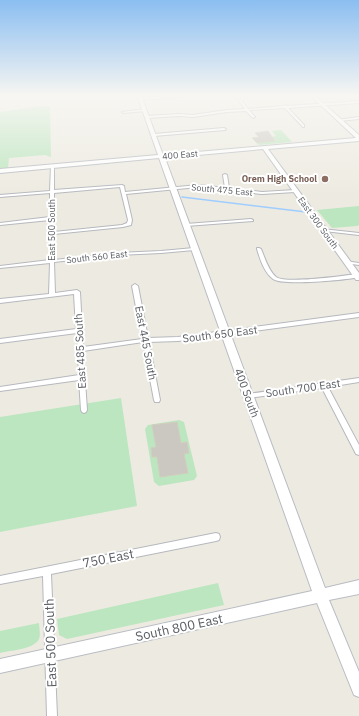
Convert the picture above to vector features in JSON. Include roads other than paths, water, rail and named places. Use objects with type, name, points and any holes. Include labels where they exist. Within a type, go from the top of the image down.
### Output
[{"type":"street","name":"400 South","points":[[151,128],[320,596],[359,690]]},
{"type":"street","points":[[348,128],[359,138]]},
{"type":"street","points":[[154,135],[224,129]]},
{"type":"street","name":"400 East","points":[[0,171],[264,148],[359,138]]},
{"type":"street","name":"East 300 South","points":[[264,148],[358,277]]},
{"type":"street","name":"East 500 South","points":[[52,166],[52,295]]},
{"type":"street","points":[[225,175],[227,189]]},
{"type":"street","points":[[0,196],[120,185],[124,193],[130,220],[129,224],[123,226],[53,233]]},
{"type":"street","name":"South 475 East","points":[[124,193],[198,186],[262,193],[295,191]]},
{"type":"street","points":[[0,224],[53,218]]},
{"type":"street","points":[[186,225],[250,220]]},
{"type":"street","points":[[324,230],[359,234]]},
{"type":"street","name":"South 560 East","points":[[0,268],[118,254],[194,249]]},
{"type":"street","points":[[259,249],[273,277],[279,281],[358,277]]},
{"type":"street","points":[[347,262],[359,264]]},
{"type":"street","name":"East 445 South","points":[[135,286],[157,400]]},
{"type":"street","name":"East 485 South","points":[[52,295],[77,292],[84,410]]},
{"type":"street","points":[[0,301],[52,295]]},
{"type":"street","name":"South 650 East","points":[[80,349],[146,340],[178,339],[359,315]]},
{"type":"street","points":[[0,341],[79,330]]},
{"type":"street","points":[[0,389],[82,377]]},
{"type":"street","name":"South 700 East","points":[[248,396],[359,380]]},
{"type":"street","points":[[324,385],[359,452]]},
{"type":"street","name":"750 East","points":[[0,580],[216,537]]},
{"type":"street","name":"East 500 South","points":[[47,570],[52,716]]},
{"type":"street","name":"South 800 East","points":[[0,666],[359,587]]},
{"type":"waterway","points":[[182,197],[306,212]]},
{"type":"place","name":"Orem High School","points":[[325,179]]}]
